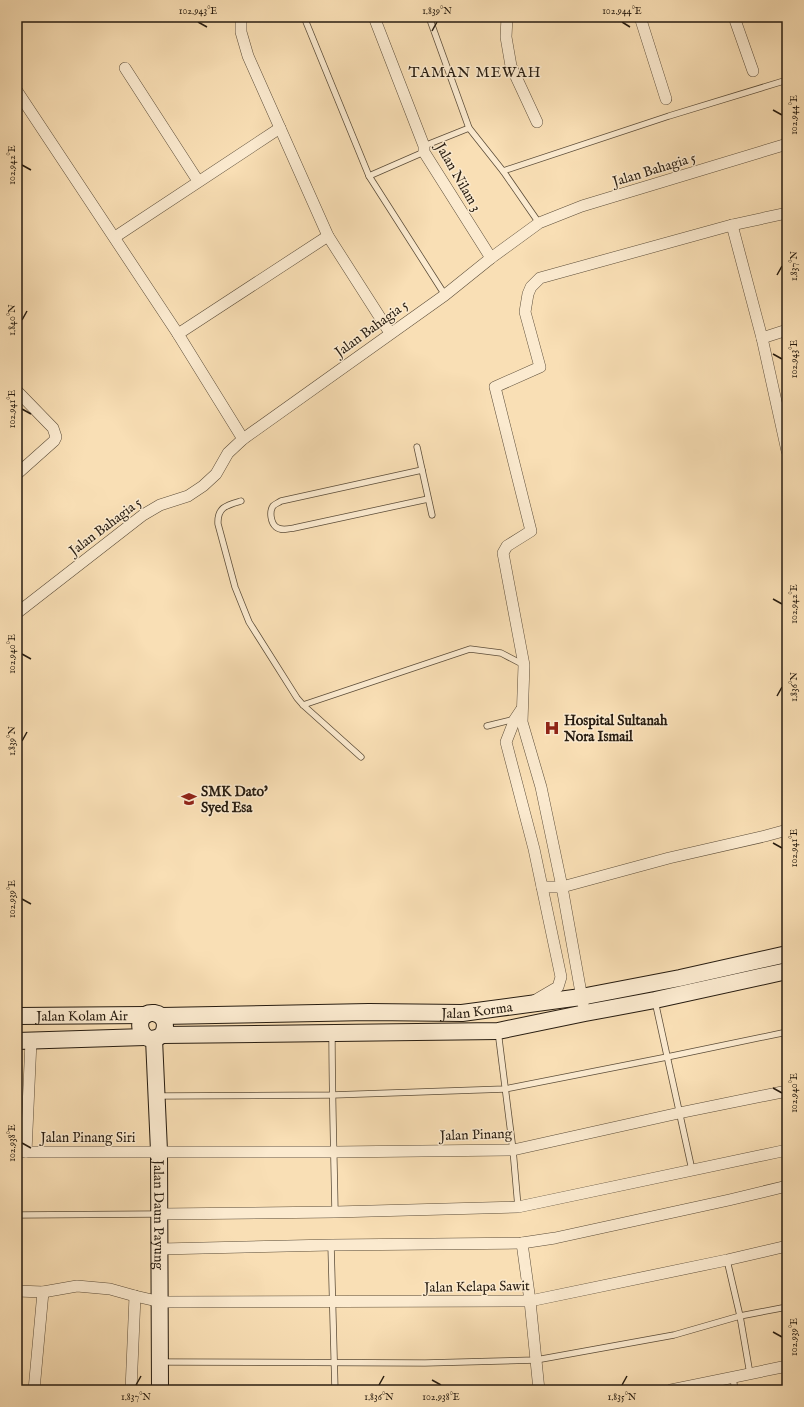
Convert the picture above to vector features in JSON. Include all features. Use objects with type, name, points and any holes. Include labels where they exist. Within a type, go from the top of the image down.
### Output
[{"type":"street","points":[[241,17],[241,32],[248,56],[328,236],[390,333]]},
{"type":"street","name":"Jalan Nilam 3","points":[[374,17],[424,149],[491,258]]},
{"type":"street","points":[[507,17],[506,37],[512,66],[538,122]]},
{"type":"street","points":[[640,17],[666,99]]},
{"type":"street","points":[[734,17],[753,71]]},
{"type":"street","points":[[125,68],[198,181]]},
{"type":"street","points":[[17,91],[115,236],[243,439]]},
{"type":"street","points":[[115,236],[280,128]]},
{"type":"street","name":"Jalan Bahagia 5","points":[[17,613],[143,515],[160,505],[188,496],[204,486],[216,474],[228,453],[243,439],[445,295],[491,258],[539,223],[582,206],[787,144]]},
{"type":"street","points":[[532,1003],[558,987],[561,977],[535,857],[506,742],[519,721],[523,708],[524,665],[503,554],[507,546],[531,531],[495,387],[540,367],[525,312],[526,301],[531,287],[540,278],[732,225],[787,213]]},
{"type":"street","points":[[732,225],[762,338],[787,451]]},
{"type":"street","points":[[178,334],[328,236]]},
{"type":"street","points":[[762,338],[787,330]]},
{"type":"street","points":[[17,391],[53,428],[56,438],[17,474]]},
{"type":"street","points":[[519,721],[541,787],[554,855],[562,887],[585,1013]]},
{"type":"street","points":[[542,888],[562,887],[669,858],[787,830]]},
{"type":"street","points":[[535,857],[554,855]]},
{"type":"street","name":"Jalan Korma","points":[[154,1016],[369,1012],[462,1013],[581,997],[680,978],[787,954]]},
{"type":"street","name":"Jalan Korma","points":[[154,1037],[498,1031],[655,1000],[787,971]]},
{"type":"street","name":"Jalan Kolam Air","points":[[17,1016],[154,1016]]},
{"type":"street","points":[[154,1016],[165,1024],[166,1028],[154,1037],[142,1034],[140,1025],[141,1021],[154,1016]]},
{"type":"street","name":"Jalan Kolam Air","points":[[24,1041],[154,1037]]},
{"type":"street","name":"Jalan Daun Payung","points":[[154,1037],[159,1151],[161,1249],[160,1390]]},
{"type":"street","points":[[22,1152],[24,1041]]},
{"type":"street","name":"Jalan Pinang","points":[[159,1151],[334,1152],[513,1150],[679,1113],[787,1091]]},
{"type":"street","points":[[160,1214],[335,1212],[518,1207],[787,1150]]},
{"type":"street","name":"Jalan Pinang Siri","points":[[22,1152],[159,1151]]},
{"type":"street","points":[[161,1249],[522,1242],[562,1237],[787,1186]]},
{"type":"street","points":[[522,1242],[530,1301],[539,1390]]},
{"type":"street","name":"Jalan Kelapa Sawit","points":[[17,1291],[43,1292],[77,1286],[110,1289],[161,1302],[530,1301],[787,1246]]},
{"type":"street","points":[[34,1390],[43,1292]]},
{"type":"street","points":[[132,1390],[135,1296]]},
{"type":"street","points":[[671,1390],[787,1366]]},
{"type":"lane","points":[[304,17],[369,176],[445,295]]},
{"type":"lane","points":[[429,17],[469,128],[503,171],[539,223]]},
{"type":"lane","points":[[503,171],[669,116],[787,80]]},
{"type":"lane","points":[[369,176],[469,128]]},
{"type":"lane","points":[[417,447],[432,515]]},
{"type":"lane","points":[[422,470],[281,501],[274,505],[271,511],[272,520],[276,527],[283,530],[428,499]]},
{"type":"lane","points":[[241,501],[222,508],[218,517],[218,524],[235,587],[249,622],[297,698],[361,757]]},
{"type":"lane","points":[[303,705],[470,649],[501,653],[524,665]]},
{"type":"lane","points":[[487,726],[519,721]]},
{"type":"lane","points":[[655,1000],[692,1171]]},
{"type":"lane","points":[[498,1031],[513,1150],[518,1207]]},
{"type":"lane","points":[[157,1096],[332,1096],[505,1089],[787,1032]]},
{"type":"lane","points":[[332,1033],[335,1212]]},
{"type":"lane","points":[[17,1215],[160,1214]]},
{"type":"lane","points":[[331,1245],[335,1390]]},
{"type":"lane","points":[[727,1260],[740,1316],[750,1374]]},
{"type":"lane","points":[[161,1362],[425,1363],[536,1360],[674,1335],[740,1316],[787,1307]]},
{"type":"lane","points":[[733,1378],[735,1390]]},
{"type":"place","name":"Hospital Sultanah Nora Ismail","points":[[552,728]]},
{"type":"place","name":"SMK Dato' Syed Esa","points":[[189,799]]},
{"type":"district","name":"TAMAN MEWAH","points":[[475,72]]}]
